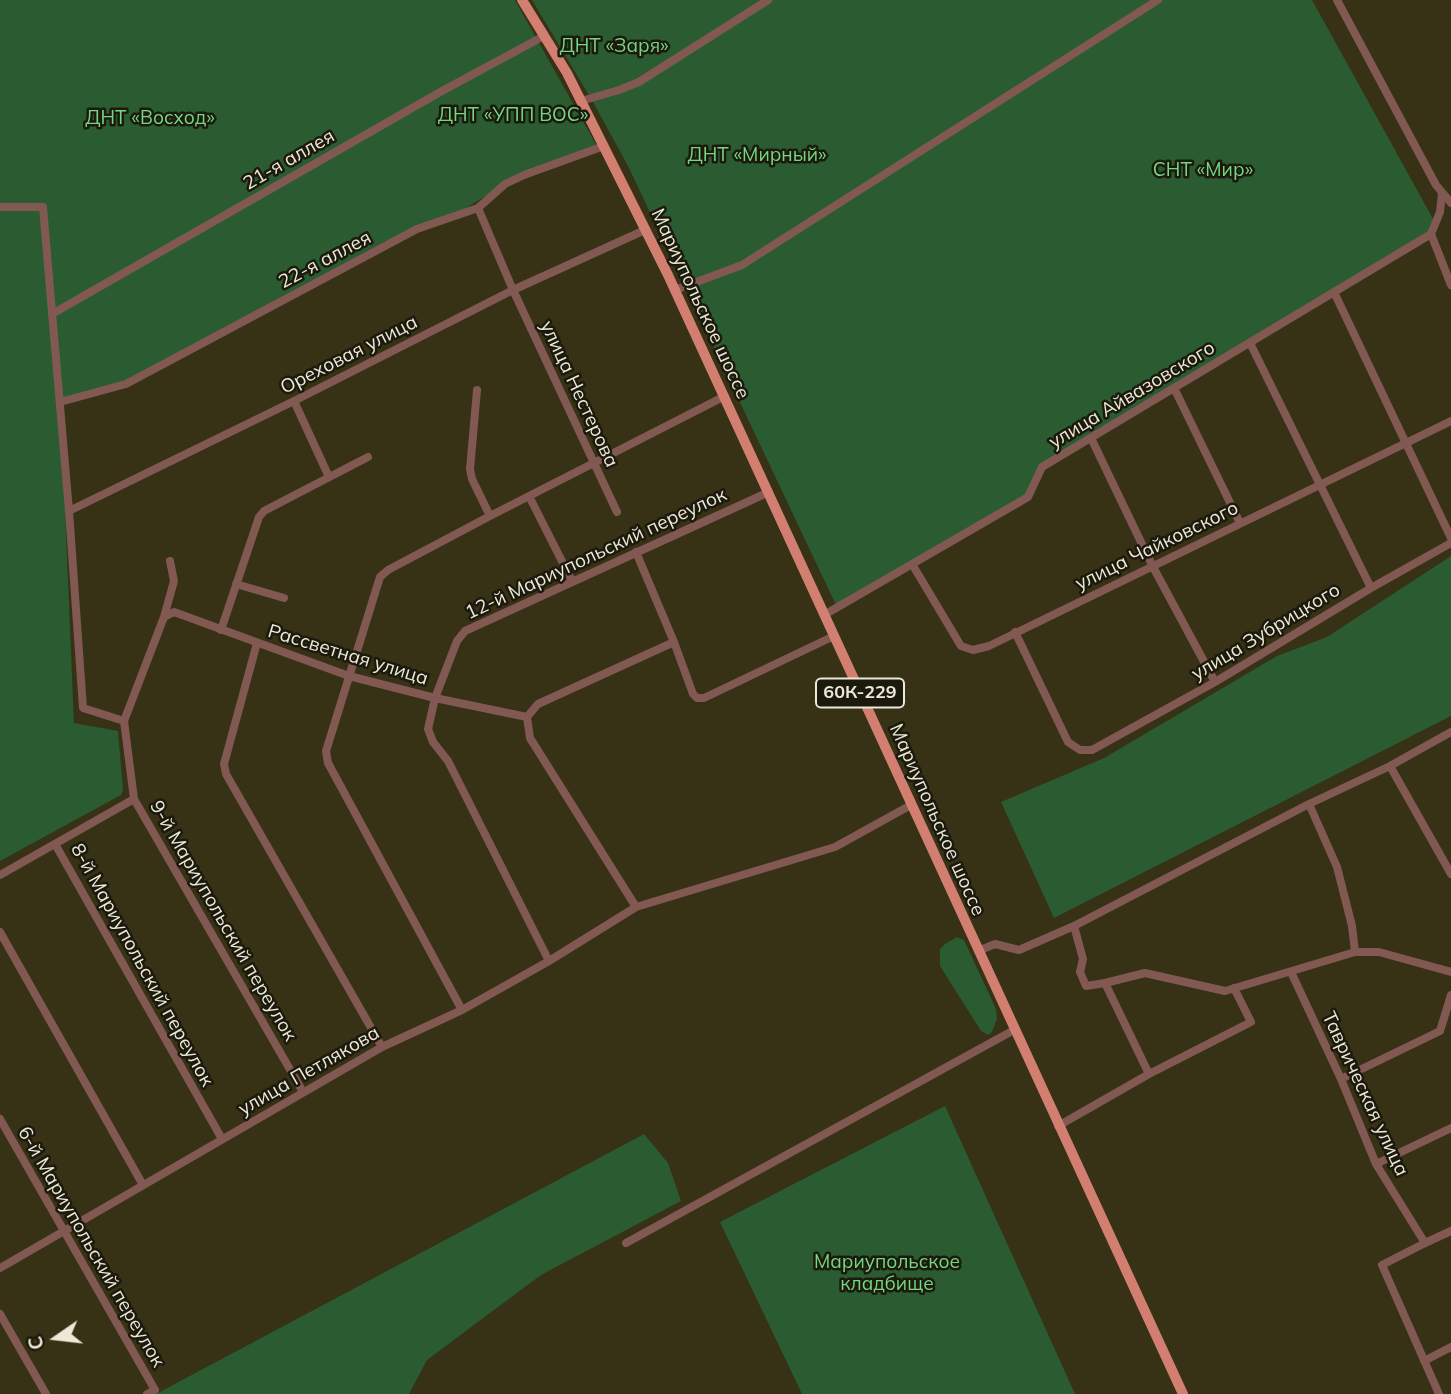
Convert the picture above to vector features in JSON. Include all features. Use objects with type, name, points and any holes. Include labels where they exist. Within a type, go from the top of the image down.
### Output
[{"type":"main road","name":"Мариупольское шоссе","points":[[524,1],[581,101],[675,289],[1183,1394]]},
{"type":"street","points":[[581,101],[639,82],[768,0]]},
{"type":"street","points":[[675,289],[742,265],[1158,0]]},
{"type":"street","points":[[1337,0],[1436,185],[1451,203]]},
{"type":"street","name":"21-я аллея","points":[[52,314],[442,91],[544,36]]},
{"type":"street","name":"22-я аллея","points":[[60,402],[126,384],[418,229],[478,208],[505,184],[604,146]]},
{"type":"street","points":[[1442,193],[1440,212],[1431,234],[1451,285]]},
{"type":"street","points":[[0,207],[43,207],[83,709],[124,721]]},
{"type":"street","name":"улица Нестерова","points":[[478,208],[513,290],[617,512]]},
{"type":"street","name":"Ореховая улица","points":[[69,511],[513,290],[645,230]]},
{"type":"street","name":"улица Айвазовского","points":[[824,615],[1028,497],[1042,467],[1431,234]]},
{"type":"street","points":[[1334,292],[1451,538]]},
{"type":"street","points":[[1250,343],[1371,588]]},
{"type":"street","points":[[1174,388],[1240,523]]},
{"type":"street","points":[[477,390],[470,470],[490,516]]},
{"type":"street","points":[[462,1010],[328,763],[326,751],[380,577],[388,570],[490,516],[725,396]]},
{"type":"street","points":[[294,401],[329,477]]},
{"type":"street","name":"улица Чайковского","points":[[912,564],[961,646],[973,650],[989,646],[1451,421]]},
{"type":"street","points":[[1091,438],[1152,565],[1215,682]]},
{"type":"street","points":[[221,629],[259,517],[264,511],[368,457]]},
{"type":"street","name":"12-й Мариупольский переулок","points":[[549,961],[448,761],[433,742],[428,729],[435,698],[457,642],[465,631],[769,492]]},
{"type":"street","points":[[529,496],[572,580]]},
{"type":"street","name":"улица Зубрицкого","points":[[1016,632],[1068,742],[1080,750],[1098,748],[1451,543]]},
{"type":"street","points":[[635,552],[693,694],[697,698],[704,698],[834,636]]},
{"type":"street","name":"9-й Мариупольский переулок","points":[[170,561],[174,582],[164,617],[124,721],[134,799],[303,1092]]},
{"type":"street","points":[[236,584],[284,598]]},
{"type":"street","name":"Рассветная улица","points":[[164,617],[174,612],[349,676],[435,698],[527,717]]},
{"type":"street","points":[[636,907],[530,738],[527,717],[538,704],[674,642]]},
{"type":"street","points":[[257,643],[224,764],[226,774],[382,1047]]},
{"type":"street","points":[[978,951],[995,944],[1019,950],[1074,926],[1308,804],[1390,766],[1451,732]]},
{"type":"street","points":[[1390,766],[1451,874]]},
{"type":"street","points":[[0,875],[134,799]]},
{"type":"street","points":[[1308,804],[1337,867],[1352,926],[1355,952]]},
{"type":"street","name":"улица Петлякова","points":[[0,1268],[382,1047],[462,1010],[549,961],[636,907],[835,847],[911,805]]},
{"type":"street","name":"8-й Мариупольский переулок","points":[[55,844],[222,1139]]},
{"type":"street","points":[[1074,926],[1083,959],[1080,972],[1086,985],[1145,973],[1225,990],[1355,952],[1379,952],[1451,972]]},
{"type":"street","points":[[0,932],[143,1185]]},
{"type":"street","name":"Таврическая улица","points":[[1291,972],[1341,1079],[1376,1164],[1425,1243]]},
{"type":"street","points":[[1105,983],[1149,1074]]},
{"type":"street","points":[[1058,1126],[1149,1074],[1251,1022],[1234,988]]},
{"type":"street","points":[[1341,1079],[1440,1031],[1451,995]]},
{"type":"street","points":[[626,1243],[1014,1030]]},
{"type":"street","name":"6-й Мариупольский переулок","points":[[0,1119],[151,1392]]},
{"type":"street","points":[[1376,1164],[1451,1128]]},
{"type":"street","points":[[1440,1394],[1382,1265],[1451,1231]]},
{"type":"street","points":[[0,1314],[46,1394]]},
{"type":"street","points":[[1424,1361],[1451,1347]]},
{"type":"green space","points":[[0,0],[515,0],[598,148],[505,184],[450,218],[417,229],[126,384],[57,405],[65,508],[74,723],[118,731],[123,790],[121,795],[0,861]]},
{"type":"green space","points":[[532,0],[1312,0],[1437,226],[1041,466],[1028,496],[836,605],[628,166]]},
{"type":"green space","points":[[1451,556],[1451,716],[1054,918],[1001,802],[1104,758],[1277,656],[1327,637]]},
{"type":"green space","points":[[957,937],[964,940],[996,1009],[997,1019],[988,1035],[981,1031],[940,966],[940,949]]},
{"type":"green space","name":"Мариупольское кладбище","points":[[945,1106],[1075,1394],[802,1394],[720,1222]]},
{"type":"green space","points":[[644,1134],[668,1163],[681,1201],[541,1275],[427,1360],[409,1394],[156,1394]]},
{"type":"park label","name":"ДНТ «Заря»","points":[[614,46]]},
{"type":"park label","name":"ДНТ «УПП ВОС»","points":[[513,115]]},
{"type":"park label","name":"ДНТ «Восход»","points":[[150,118]]},
{"type":"park label","name":"ДНТ «Мирный»","points":[[757,155]]},
{"type":"park label","name":"СНТ «Мир»","points":[[1203,170]]}]
